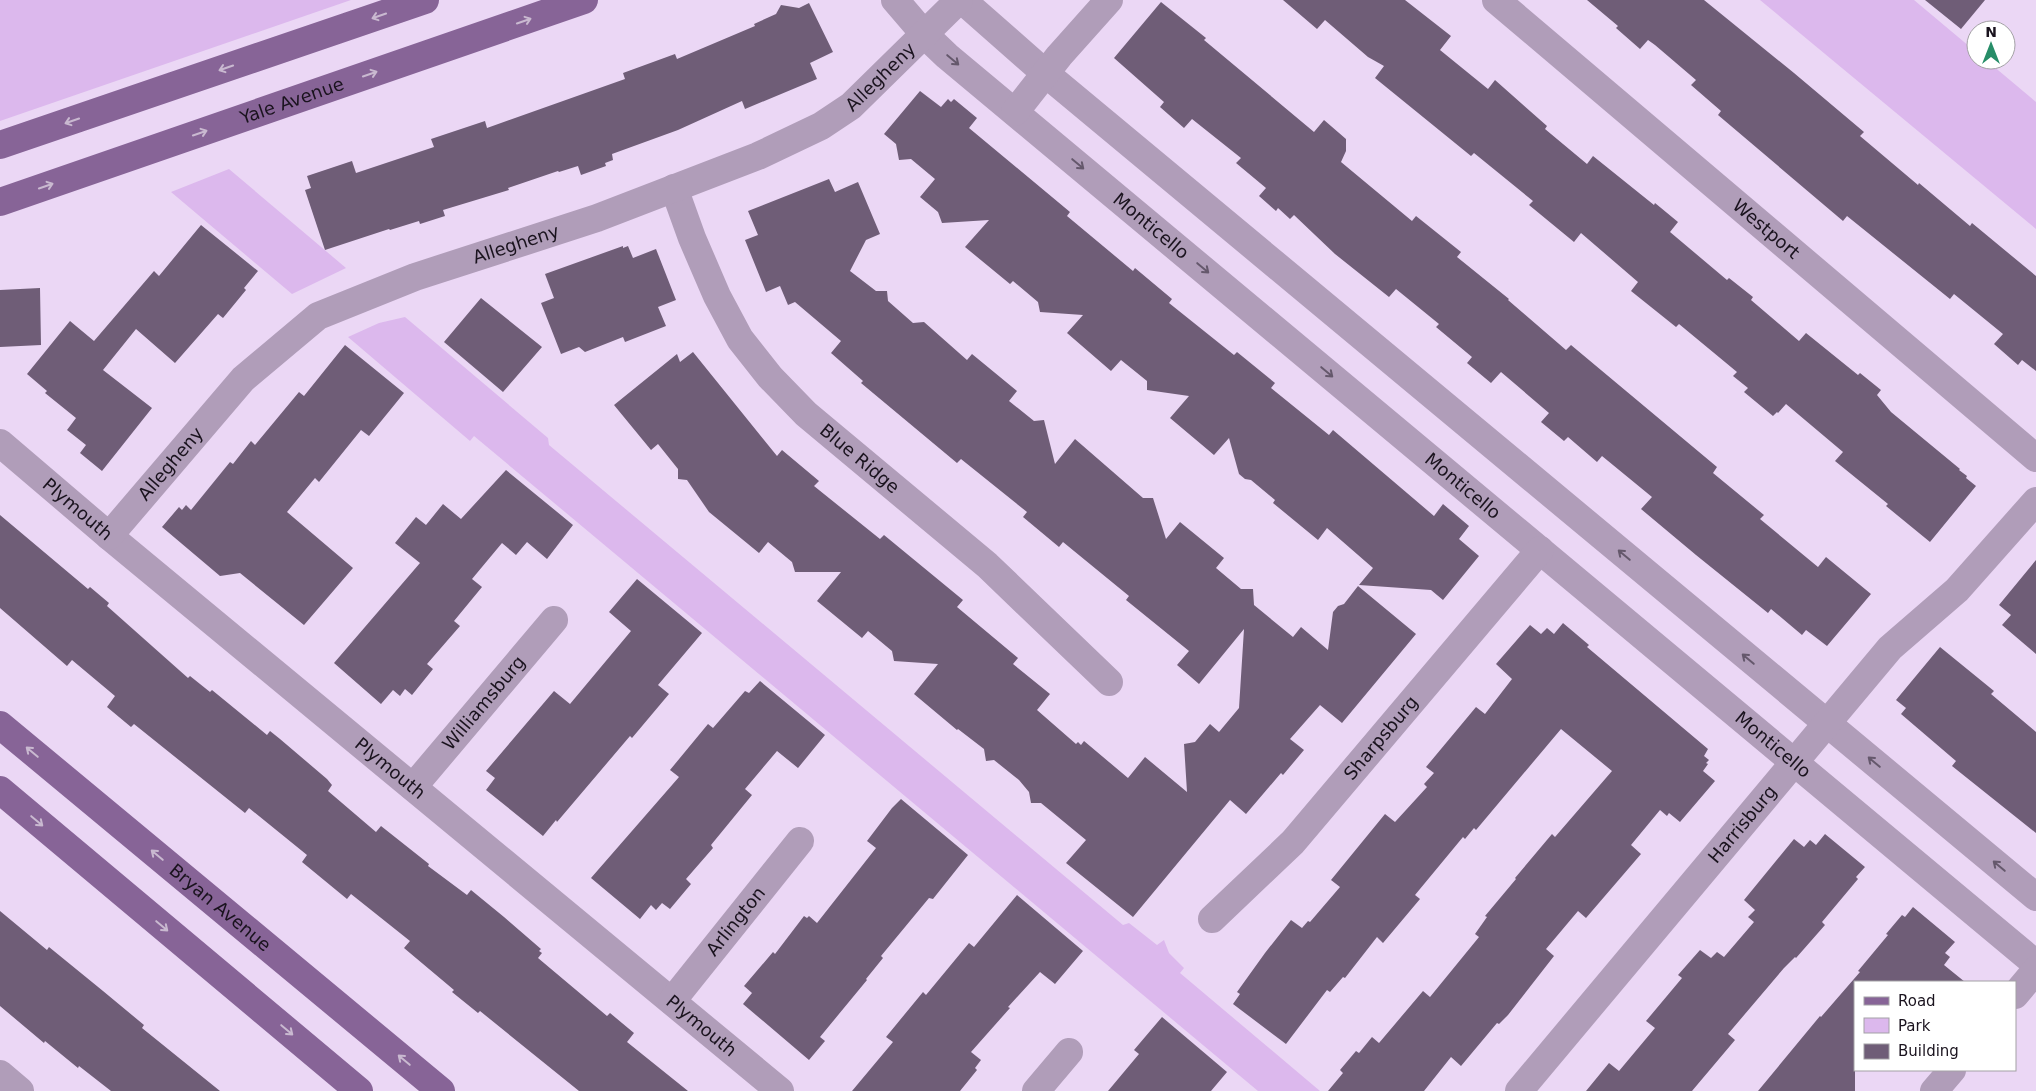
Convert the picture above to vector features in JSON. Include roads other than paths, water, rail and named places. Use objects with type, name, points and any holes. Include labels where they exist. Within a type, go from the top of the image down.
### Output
[{"type":"main road","points":[[0,145],[426,0]]},
{"type":"main road","name":"Yale Avenue","points":[[0,202],[584,0]]},
{"type":"main road","name":"Bryan Avenue","points":[[0,725],[441,1091]]},
{"type":"main road","points":[[0,790],[360,1091]]},
{"type":"street","name":"Monticello","points":[[895,0],[924,34],[947,56],[2036,964]]},
{"type":"street","name":"Allegheny","points":[[109,536],[243,379],[318,316],[416,277],[597,218],[758,156],[821,126],[851,106],[961,0]]},
{"type":"street","points":[[961,0],[1045,73],[2036,897]]},
{"type":"street","points":[[1015,112],[1045,73],[1108,0]]},
{"type":"street","name":"Westport","points":[[1496,0],[2036,458]]},
{"type":"street","name":"Blue Ridge","points":[[674,188],[692,238],[717,296],[740,339],[770,377],[806,414],[987,565],[1109,682]]},
{"type":"street","name":"Plymouth","points":[[0,442],[109,536],[780,1091]]},
{"type":"street","name":"Harrisburg","points":[[1518,1091],[1890,648],[1957,590],[2036,501]]},
{"type":"street","name":"Sharpsburg","points":[[1212,919],[1293,842],[1540,550]]},
{"type":"street","name":"Williamsburg","points":[[413,787],[554,620]]},
{"type":"street","name":"Arlington","points":[[672,1001],[800,840]]},
{"type":"street","points":[[2016,994],[2036,970]]},
{"type":"street","points":[[1036,1091],[1069,1052]]},
{"type":"street","points":[[1934,1091],[1951,1071]]},
{"type":"street","points":[[0,1074],[20,1091]]}]
